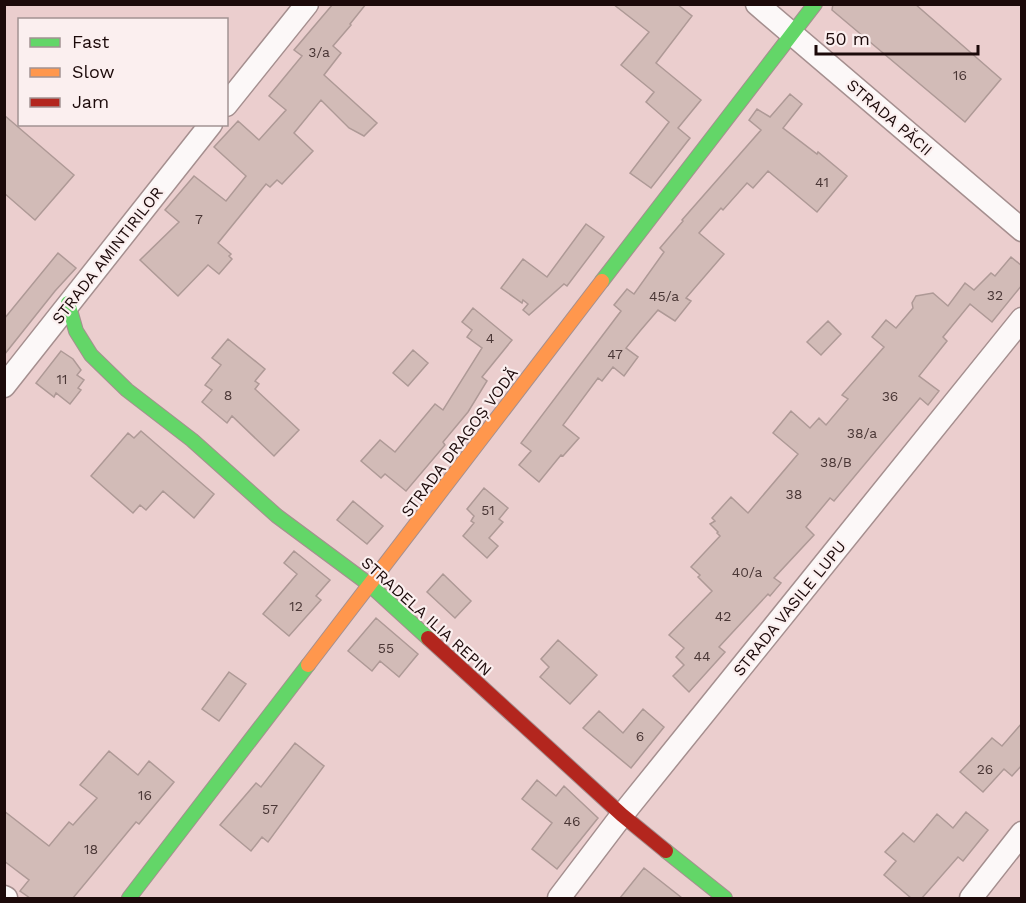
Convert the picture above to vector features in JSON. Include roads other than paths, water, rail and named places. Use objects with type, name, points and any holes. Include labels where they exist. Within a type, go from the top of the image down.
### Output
[{"type":"street","points":[[228,103],[307,4]]},
{"type":"street","name":"STRADA PĂCII","points":[[757,4],[1022,230]]},
{"type":"street","name":"STRADA DRAGOȘ VODĂ","points":[[129,898],[815,4]]},
{"type":"street","name":"STRADA AMINTIRILOR","points":[[4,386],[209,126]]},
{"type":"street","name":"STRADELA ILIA REPIN","points":[[69,303],[76,331],[91,355],[127,390],[192,440],[277,516],[370,585],[621,815],[725,898]]},
{"type":"street","name":"STRADA VASILE LUPU","points":[[559,898],[621,815],[1022,319]]},
{"type":"street","points":[[971,898],[1022,832]]}]
